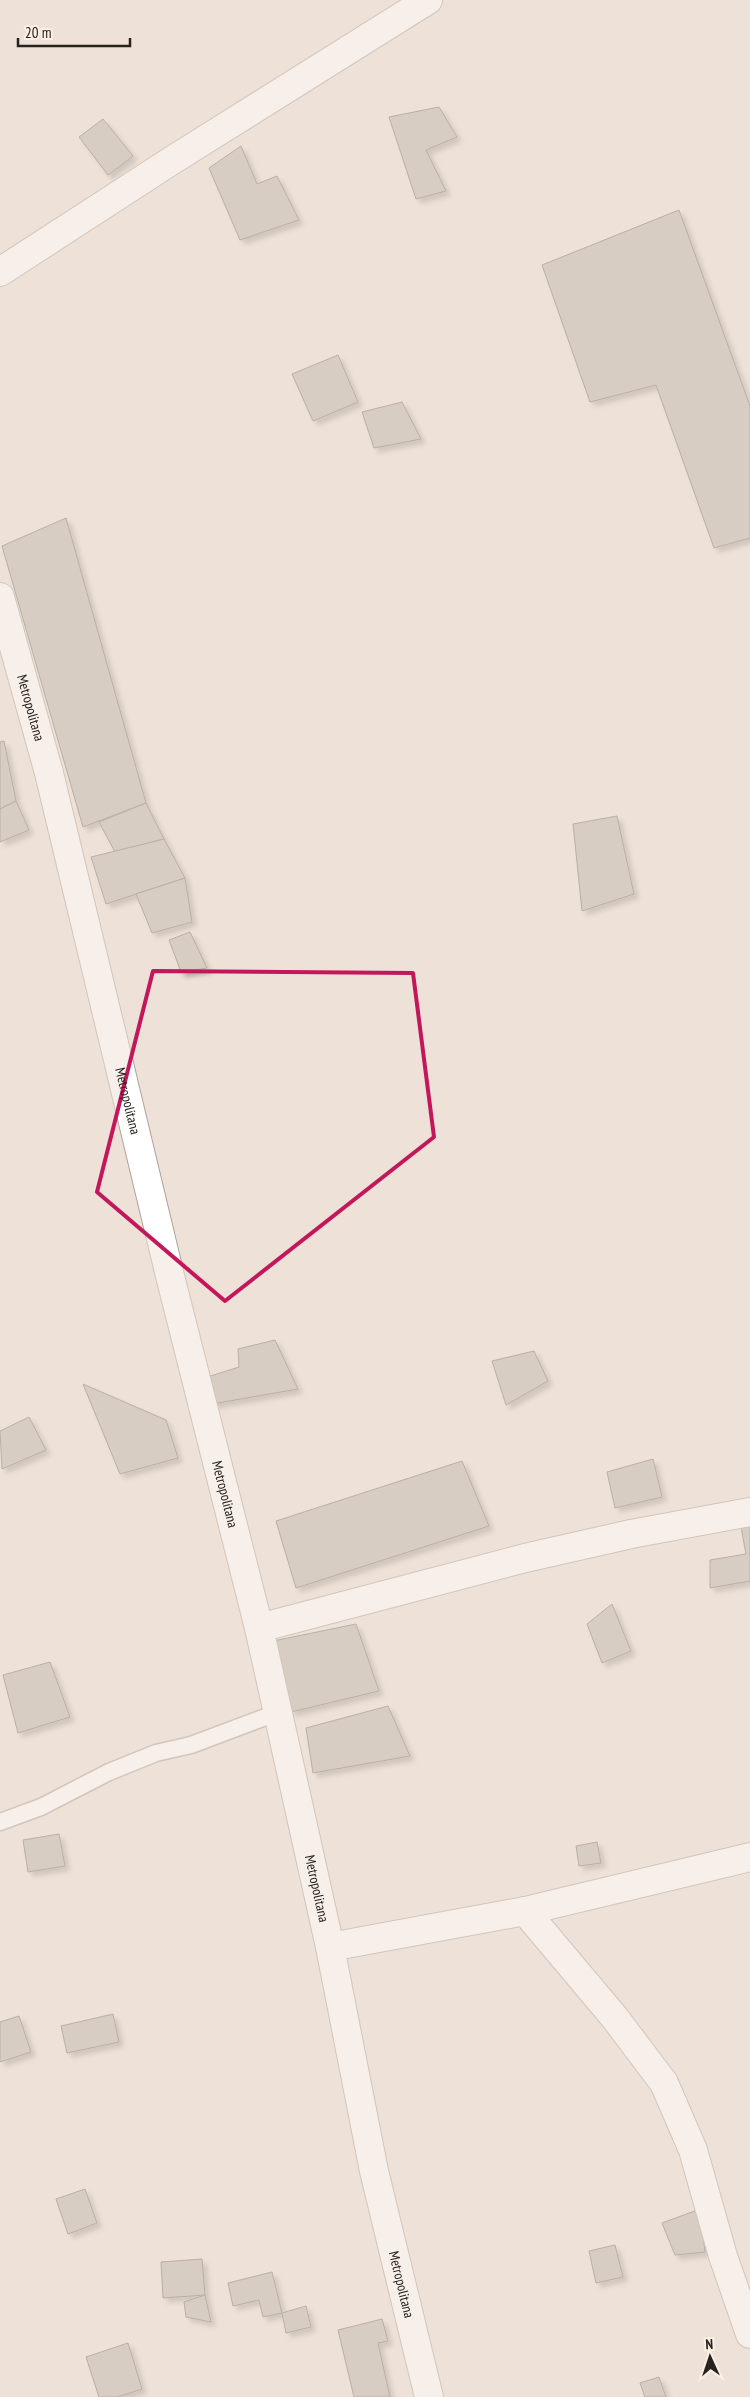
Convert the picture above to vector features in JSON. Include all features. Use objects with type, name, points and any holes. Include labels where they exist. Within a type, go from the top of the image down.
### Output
[{"type":"street","points":[[0,272],[171,161],[428,0]]},
{"type":"street","name":"Metropolitana","points":[[0,597],[49,773],[168,1266],[259,1628],[276,1713],[330,1947],[374,2171],[429,2397]]},
{"type":"street","points":[[259,1628],[525,1558],[631,1534],[750,1512]]},
{"type":"street","points":[[330,1947],[525,1911],[750,1857]]},
{"type":"street","points":[[525,1911],[615,2018],[664,2084],[693,2150],[723,2256],[750,2334]]},
{"type":"lane","points":[[0,1822],[41,1807],[109,1772],[156,1753],[190,1745],[276,1713]]},
{"type":"highlighted area","points":[[153,971],[413,973],[434,1137],[225,1301],[97,1192]]},
{"type":"building","points":[[439,107],[457,137],[426,150],[446,191],[416,199],[389,117]]},
{"type":"building","points":[[103,119],[133,156],[108,175],[79,137]]},
{"type":"building","points":[[241,146],[257,184],[277,176],[299,220],[240,240],[209,168]]},
{"type":"building","points":[[679,210],[750,406],[750,538],[714,548],[656,385],[590,402],[542,265]]},
{"type":"building","points":[[338,355],[358,402],[313,421],[292,374]]},
{"type":"building","points":[[402,402],[421,439],[374,448],[362,412]]},
{"type":"building","points":[[66,518],[146,803],[83,827],[2,546]]},
{"type":"building","points":[[4,741],[16,801],[0,809],[0,742]]},
{"type":"building","points":[[16,801],[29,830],[0,842],[0,809]]},
{"type":"building","points":[[146,803],[164,839],[115,852],[99,822]]},
{"type":"building","points":[[617,816],[634,894],[582,911],[573,824]]},
{"type":"building","points":[[164,839],[185,878],[106,904],[91,857]]},
{"type":"building","points":[[185,878],[192,922],[152,933],[136,894]]},
{"type":"building","points":[[190,932],[207,968],[181,972],[169,940]]},
{"type":"building","points":[[275,1340],[298,1389],[212,1404],[201,1379],[239,1367],[238,1349]]},
{"type":"building","points":[[534,1351],[548,1381],[506,1405],[492,1361]]},
{"type":"building","points":[[83,1384],[166,1420],[178,1458],[120,1474]]},
{"type":"building","points":[[29,1417],[46,1450],[2,1469],[0,1431]]},
{"type":"building","points":[[653,1459],[662,1497],[615,1508],[607,1472]]},
{"type":"building","points":[[462,1461],[489,1526],[296,1588],[276,1521]]},
{"type":"building","points":[[750,1525],[750,1581],[710,1588],[710,1560],[746,1554],[741,1527]]},
{"type":"building","points":[[612,1604],[631,1651],[602,1663],[587,1624]]},
{"type":"building","points":[[356,1624],[379,1691],[291,1712],[273,1641]]},
{"type":"building","points":[[50,1662],[70,1717],[18,1733],[3,1675]]},
{"type":"building","points":[[388,1706],[410,1756],[313,1773],[306,1728]]},
{"type":"building","points":[[59,1834],[65,1866],[28,1872],[23,1840]]},
{"type":"building","points":[[597,1842],[601,1863],[579,1866],[576,1846]]},
{"type":"building","points":[[113,2014],[119,2042],[67,2053],[61,2026]]},
{"type":"building","points":[[19,2016],[31,2052],[0,2062],[0,2022]]},
{"type":"building","points":[[85,2189],[97,2223],[68,2234],[56,2199]]},
{"type":"building","points":[[700,2209],[705,2252],[675,2255],[662,2223]]},
{"type":"building","points":[[615,2245],[623,2277],[596,2283],[589,2251]]},
{"type":"building","points":[[202,2259],[205,2295],[163,2298],[161,2262]]},
{"type":"building","points":[[272,2272],[282,2313],[263,2317],[259,2300],[233,2306],[228,2283]]},
{"type":"building","points":[[205,2295],[211,2322],[186,2317],[184,2302]]},
{"type":"building","points":[[306,2306],[311,2327],[286,2333],[282,2313]]},
{"type":"building","points":[[382,2319],[388,2341],[378,2343],[390,2397],[354,2397],[338,2330]]},
{"type":"building","points":[[128,2343],[142,2389],[117,2397],[99,2397],[86,2357]]},
{"type":"building","points":[[659,2377],[666,2397],[645,2397],[640,2383]]}]
